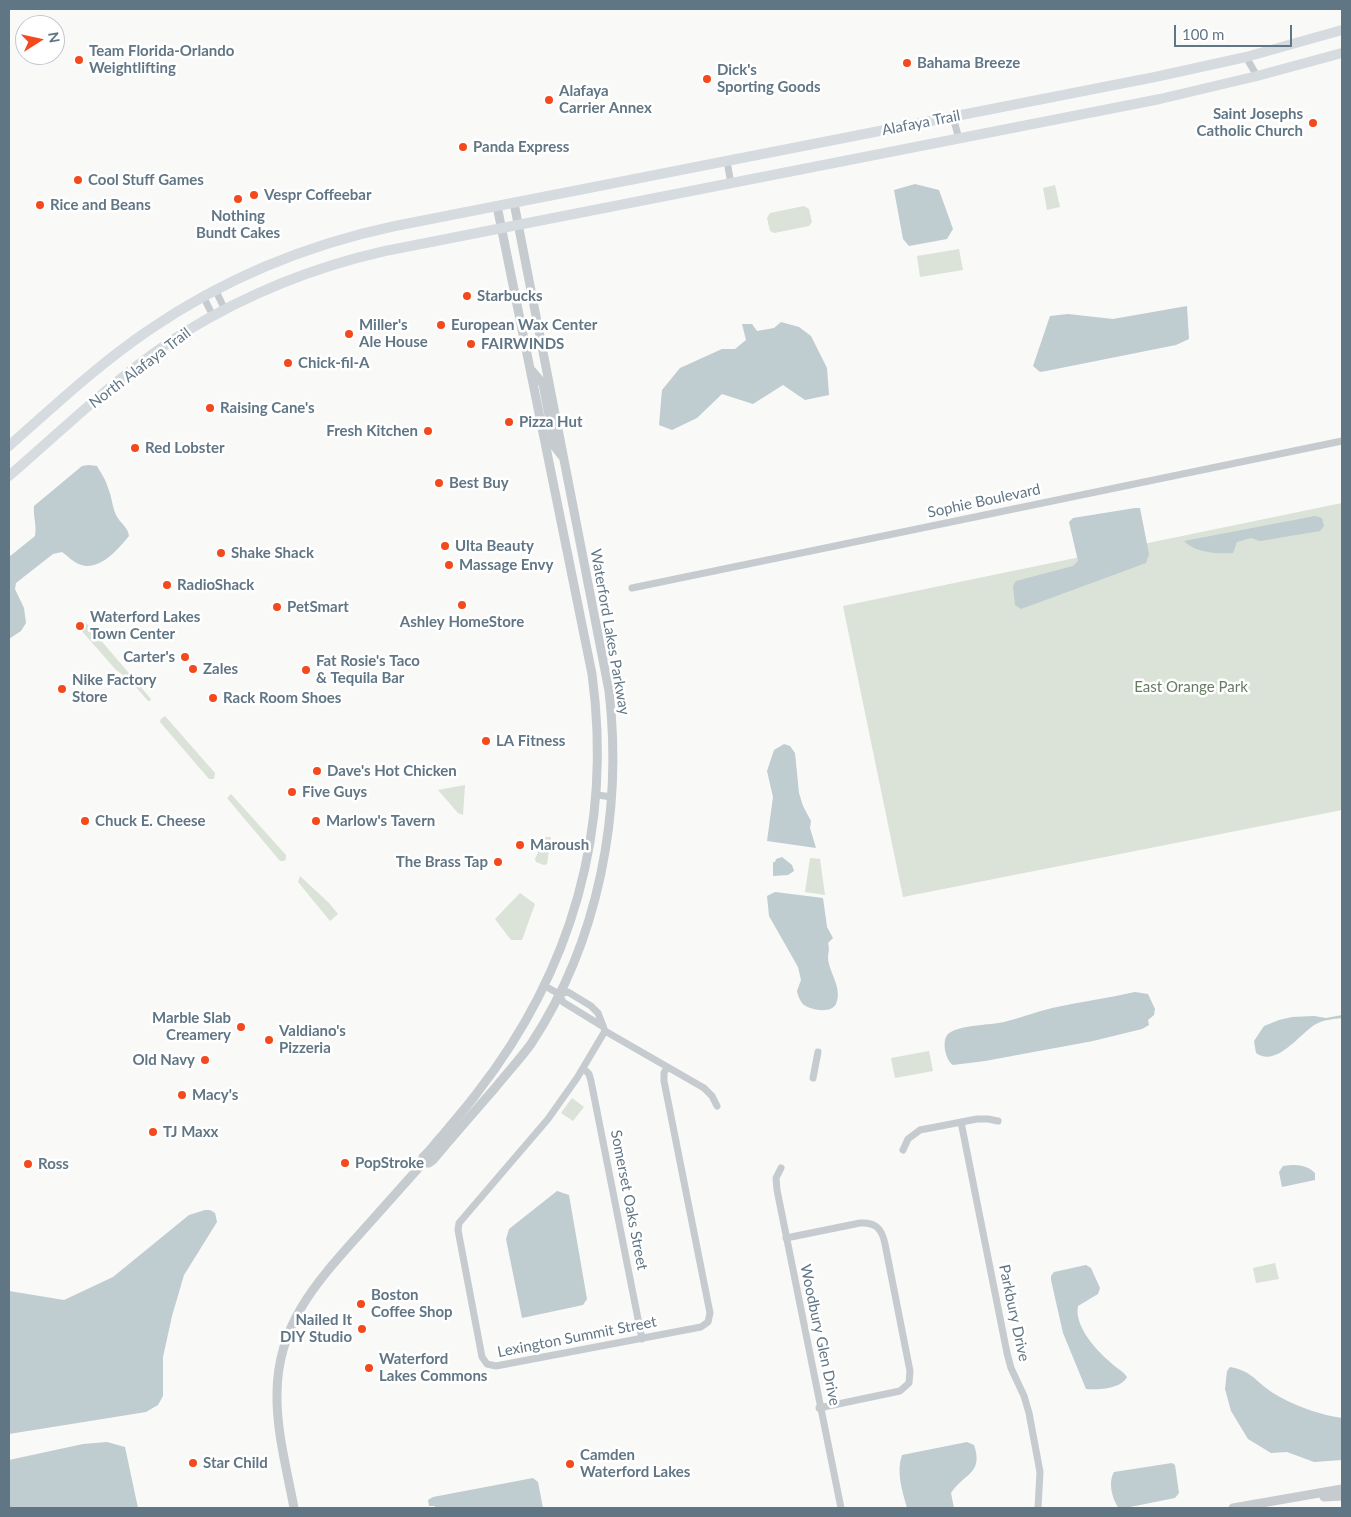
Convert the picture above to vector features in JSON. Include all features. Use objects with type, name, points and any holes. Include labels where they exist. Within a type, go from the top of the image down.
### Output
[{"type":"main road","name":"Alafaya Trail","points":[[497,206],[1155,77],[1246,57],[1342,30]]},
{"type":"main road","name":"Alafaya Trail","points":[[517,225],[1160,99],[1342,53]]},
{"type":"main road","name":"North Alafaya Trail","points":[[9,446],[122,349],[155,325],[215,289],[269,263],[343,238],[497,206]]},
{"type":"main road","name":"North Alafaya Trail","points":[[9,476],[134,369],[185,332],[225,310],[277,285],[334,264],[385,251],[517,225]]},
{"type":"street","points":[[1246,57],[1257,76]]},
{"type":"street","points":[[952,117],[960,139]]},
{"type":"street","points":[[727,161],[731,184]]},
{"type":"street","name":"Waterford Lakes Parkway","points":[[423,1163],[429,1163],[433,1160],[525,1052],[559,994],[582,937],[597,889],[607,841],[612,797],[614,756],[609,691],[514,203]]},
{"type":"street","name":"Waterford Lakes Parkway","points":[[294,1508],[277,1402],[279,1366],[288,1331],[301,1306],[319,1280],[423,1163],[423,1156],[469,1103],[520,1031],[545,986],[566,935],[580,894],[589,852],[596,795],[597,732],[592,674],[497,206]]},
{"type":"street","points":[[215,289],[225,310]]},
{"type":"street","points":[[203,296],[213,316]]},
{"type":"street","points":[[531,369],[543,384],[555,447],[564,458]]},
{"type":"street","name":"Sophie Boulevard","points":[[632,588],[1342,441]]},
{"type":"street","points":[[596,795],[612,797]]},
{"type":"street","points":[[545,986],[559,994],[568,992],[591,1006],[598,1013],[604,1028],[708,1091],[717,1106]]},
{"type":"street","name":"Lexington Summit Street","points":[[604,1028],[583,1068],[542,1127],[459,1223],[458,1230],[482,1357],[487,1364],[496,1366],[642,1339],[701,1327],[706,1324],[710,1317],[664,1081],[667,1067]]},
{"type":"street","points":[[812,1078],[818,1052]]},
{"type":"street","name":"Somerset Oaks Street","points":[[583,1068],[589,1074],[591,1081],[642,1339]]},
{"type":"street","points":[[903,1150],[908,1139],[916,1132],[982,1119],[998,1121]]},
{"type":"street","name":"Parkbury Drive","points":[[961,1122],[1007,1353],[1011,1368],[1027,1404],[1036,1447],[1041,1480],[1038,1508]]},
{"type":"street","name":"Woodbury Glen Drive","points":[[781,1168],[776,1178],[776,1184],[841,1508]]},
{"type":"street","points":[[786,1238],[860,1223],[871,1223],[879,1228],[885,1244],[910,1371],[909,1383],[900,1391],[820,1408]]},
{"type":"street","points":[[1279,1505],[1342,1489]]},
{"type":"street","points":[[1233,1508],[1279,1505],[1342,1496]]},
{"type":"green space","points":[[1055,185],[1060,207],[1047,210],[1043,188]]},
{"type":"green space","points":[[804,206],[809,209],[812,222],[809,226],[774,233],[770,231],[767,218],[770,213]]},
{"type":"green space","points":[[959,249],[963,270],[920,277],[917,256]]},
{"type":"green space","name":"East Orange Park","points":[[1342,503],[1342,810],[903,897],[843,606]]},
{"type":"green space","points":[[83,623],[86,623],[151,699],[150,701],[130,680],[116,670],[80,629]]},
{"type":"green space","points":[[165,716],[215,773],[214,779],[209,779],[160,722]]},
{"type":"green space","points":[[465,785],[463,815],[458,813],[438,790]]},
{"type":"green space","points":[[231,794],[286,855],[284,861],[280,861],[227,798]]},
{"type":"green space","points":[[545,837],[551,837],[547,864],[544,865],[536,862],[535,859]]},
{"type":"green space","points":[[810,858],[820,859],[825,895],[805,892]]},
{"type":"green space","points":[[300,876],[338,914],[330,921],[298,882]]},
{"type":"green space","points":[[520,893],[535,904],[522,940],[511,940],[495,919]]},
{"type":"green space","points":[[929,1051],[933,1071],[895,1078],[891,1058]]},
{"type":"green space","points":[[572,1098],[584,1107],[573,1121],[561,1113]]},
{"type":"green space","points":[[1275,1263],[1279,1279],[1256,1283],[1253,1268]]},
{"type":"shaded area","points":[[915,184],[939,190],[953,229],[947,239],[909,246],[903,239],[894,190]]},
{"type":"shaded area","points":[[1187,306],[1189,339],[1176,345],[1040,372],[1033,366],[1050,316],[1068,314],[1113,319]]},
{"type":"shaded area","points":[[781,322],[799,327],[811,336],[827,368],[829,395],[805,400],[783,385],[753,404],[722,394],[697,418],[672,430],[659,425],[662,390],[680,368],[722,349],[735,349],[746,340],[742,324],[752,324],[757,331],[774,328]]},
{"type":"shaded area","points":[[82,466],[97,466],[106,482],[116,515],[129,536],[111,556],[99,563],[83,566],[62,552],[53,554],[16,583],[15,589],[24,608],[26,623],[21,631],[9,639],[9,557],[35,536],[34,506]]},
{"type":"shaded area","points":[[1140,508],[1149,554],[1146,563],[1021,609],[1015,605],[1013,586],[1016,581],[1073,566],[1078,561],[1069,522],[1073,518]]},
{"type":"shaded area","points":[[1315,516],[1322,518],[1324,526],[1320,531],[1260,541],[1251,538],[1237,542],[1233,553],[1214,553],[1200,550],[1184,541]]},
{"type":"shaded area","points":[[784,744],[790,746],[795,753],[799,793],[811,821],[810,828],[816,848],[767,841],[773,797],[767,771],[774,750]]},
{"type":"shaded area","points":[[782,857],[792,865],[794,871],[788,875],[773,876],[773,862]]},
{"type":"shaded area","points":[[775,892],[823,898],[827,927],[833,938],[828,943],[828,958],[838,992],[836,1004],[830,1009],[811,1008],[804,1005],[799,998],[797,991],[801,980],[798,967],[769,916],[767,896]]},
{"type":"shaded area","points":[[1135,992],[1148,994],[1155,1009],[1154,1015],[1148,1020],[1149,1025],[1142,1029],[1093,1041],[985,1061],[953,1065],[946,1055],[946,1037],[948,1034],[959,1029],[1004,1022],[1052,1008]]},
{"type":"shaded area","points":[[1342,1015],[1342,1018],[1316,1024],[1280,1053],[1264,1056],[1256,1053],[1254,1041],[1264,1026],[1292,1017],[1314,1016],[1326,1018]]},
{"type":"shaded area","points":[[1283,1166],[1307,1167],[1315,1173],[1315,1180],[1282,1187],[1279,1172]]},
{"type":"shaded area","points":[[557,1191],[569,1195],[587,1299],[583,1305],[522,1318],[506,1239],[509,1229]]},
{"type":"shaded area","points":[[205,1210],[215,1213],[217,1222],[184,1275],[163,1357],[163,1396],[158,1405],[146,1412],[9,1434],[9,1291],[64,1300],[113,1277],[189,1215]]},
{"type":"shaded area","points":[[1086,1265],[1091,1268],[1100,1288],[1098,1294],[1078,1306],[1079,1322],[1087,1337],[1104,1357],[1127,1377],[1120,1384],[1109,1388],[1086,1389],[1063,1333],[1051,1280],[1054,1272]]},
{"type":"shaded area","points":[[1230,1367],[1246,1373],[1283,1399],[1313,1411],[1342,1418],[1342,1460],[1314,1462],[1287,1452],[1271,1453],[1248,1439],[1231,1411],[1225,1389],[1227,1371]]},
{"type":"shaded area","points":[[107,1442],[125,1447],[138,1508],[9,1508],[9,1460],[83,1444]]},
{"type":"shaded area","points":[[967,1442],[974,1445],[976,1462],[971,1473],[951,1493],[954,1508],[907,1508],[900,1474],[902,1455]]},
{"type":"shaded area","points":[[1172,1463],[1175,1465],[1179,1493],[1175,1498],[1125,1508],[1118,1507],[1112,1490],[1111,1480],[1114,1472]]},
{"type":"shaded area","points":[[533,1478],[538,1482],[543,1508],[435,1508],[435,1506],[429,1506],[428,1500],[433,1497]]},
{"type":"place","name":"Team Florida-Orlando Weightlifting","points":[[79,60]]},
{"type":"place","name":"Bahama Breeze","points":[[907,63]]},
{"type":"place","name":"Dick's Sporting Goods","points":[[707,79]]},
{"type":"place","name":"Alafaya Carrier Annex","points":[[549,100]]},
{"type":"place","name":"Saint Josephs Catholic Church","points":[[1313,123]]},
{"type":"place","name":"Panda Express","points":[[463,147]]},
{"type":"place","name":"Cool Stuff Games","points":[[78,180]]},
{"type":"place","name":"Vespr Coffeebar","points":[[254,195]]},
{"type":"place","name":"Nothing Bundt Cakes","points":[[238,199]]},
{"type":"place","name":"Rice and Beans","points":[[40,205]]},
{"type":"place","name":"Starbucks","points":[[467,296]]},
{"type":"place","name":"European Wax Center","points":[[441,325]]},
{"type":"place","name":"Miller's Ale House","points":[[349,334]]},
{"type":"place","name":"FAIRWINDS","points":[[471,344]]},
{"type":"place","name":"Chick-fil-A","points":[[288,363]]},
{"type":"place","name":"Raising Cane's","points":[[210,408]]},
{"type":"place","name":"Pizza Hut","points":[[509,422]]},
{"type":"place","name":"Fresh Kitchen","points":[[428,431]]},
{"type":"place","name":"Red Lobster","points":[[135,448]]},
{"type":"place","name":"Best Buy","points":[[439,483]]},
{"type":"place","name":"Ulta Beauty","points":[[445,546]]},
{"type":"place","name":"Shake Shack","points":[[221,553]]},
{"type":"place","name":"Massage Envy","points":[[449,565]]},
{"type":"place","name":"RadioShack","points":[[167,585]]},
{"type":"place","name":"Ashley HomeStore","points":[[462,605]]},
{"type":"place","name":"PetSmart","points":[[277,607]]},
{"type":"place","name":"Waterford Lakes Town Center","points":[[80,626]]},
{"type":"place","name":"Carter's","points":[[185,657]]},
{"type":"place","name":"Zales","points":[[193,669]]},
{"type":"place","name":"Fat Rosie's Taco & Tequila Bar","points":[[306,670]]},
{"type":"place","name":"Nike Factory Store","points":[[62,689]]},
{"type":"place","name":"Rack Room Shoes","points":[[213,698]]},
{"type":"place","name":"LA Fitness","points":[[486,741]]},
{"type":"place","name":"Dave's Hot Chicken","points":[[317,771]]},
{"type":"place","name":"Five Guys","points":[[292,792]]},
{"type":"place","name":"Chuck E. Cheese","points":[[85,821]]},
{"type":"place","name":"Marlow's Tavern","points":[[316,821]]},
{"type":"place","name":"Maroush","points":[[520,845]]},
{"type":"place","name":"The Brass Tap","points":[[498,862]]},
{"type":"place","name":"Marble Slab Creamery","points":[[241,1027]]},
{"type":"place","name":"Valdiano's Pizzeria","points":[[269,1040]]},
{"type":"place","name":"Old Navy","points":[[205,1060]]},
{"type":"place","name":"Macy's","points":[[182,1095]]},
{"type":"place","name":"TJ Maxx","points":[[153,1132]]},
{"type":"place","name":"PopStroke","points":[[345,1163]]},
{"type":"place","name":"Ross","points":[[28,1164]]},
{"type":"place","name":"Boston Coffee Shop","points":[[361,1304]]},
{"type":"place","name":"Nailed It DIY Studio","points":[[362,1329]]},
{"type":"place","name":"Waterford Lakes Commons","points":[[369,1368]]},
{"type":"place","name":"Star Child","points":[[193,1463]]},
{"type":"place","name":"Camden Waterford Lakes","points":[[570,1464]]}]
